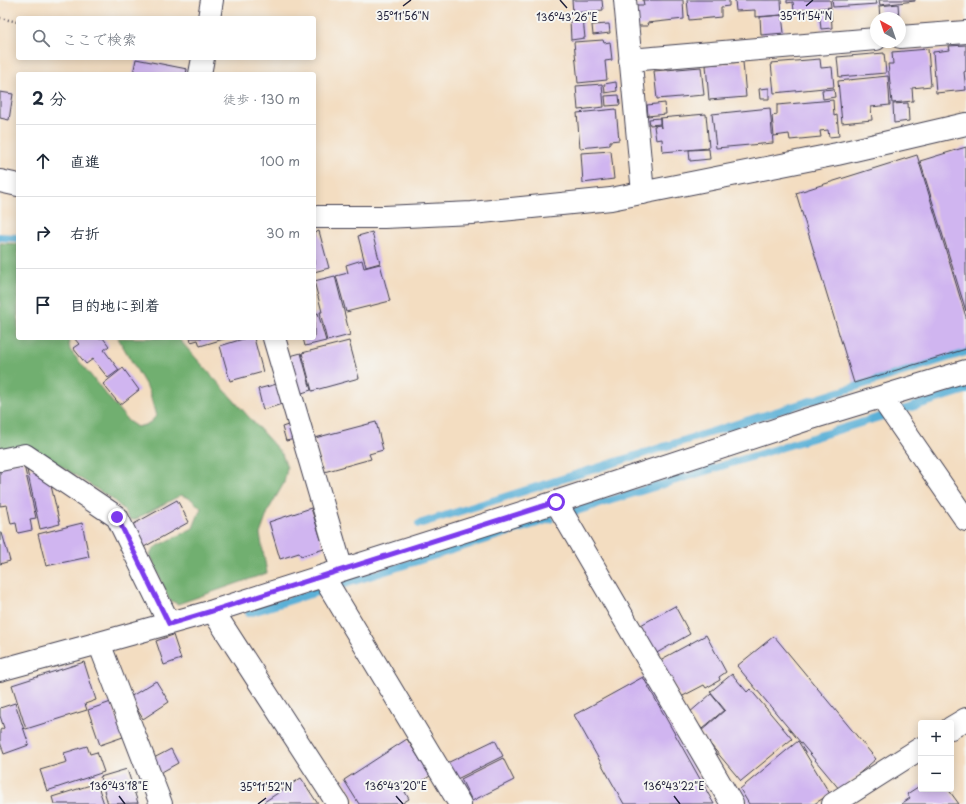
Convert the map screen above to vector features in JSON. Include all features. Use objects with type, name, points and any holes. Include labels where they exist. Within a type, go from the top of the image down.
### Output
[{"type":"street","points":[[209,16],[212,0]]},
{"type":"street","points":[[625,0],[643,193]]},
{"type":"street","points":[[906,37],[966,32]]},
{"type":"street","points":[[630,60],[870,40]]},
{"type":"street","points":[[200,72],[203,60]]},
{"type":"street","points":[[316,217],[384,217],[472,213],[611,199],[837,154],[966,124]]},
{"type":"street","points":[[0,181],[16,185]]},
{"type":"street","points":[[274,340],[332,573],[460,804]]},
{"type":"street","points":[[0,670],[212,611],[556,502],[790,425],[966,371]]},
{"type":"street","points":[[881,397],[966,520]]},
{"type":"street","points":[[0,460],[25,455],[117,517],[169,624]]},
{"type":"street","points":[[556,502],[732,804]]},
{"type":"street","points":[[212,611],[338,804]]},
{"type":"street","points":[[99,643],[161,804]]},
{"type":"street","points":[[954,726],[966,719]]},
{"type":"street","points":[[833,804],[860,797],[918,750]]},
{"type":"path","points":[[0,18],[16,22]]},
{"type":"green space","points":[[0,243],[16,244],[16,340],[68,340],[70,350],[128,421],[137,427],[149,424],[156,416],[149,391],[119,340],[180,340],[282,454],[287,468],[284,483],[269,509],[260,534],[267,573],[178,604],[169,600],[150,555],[154,548],[193,528],[201,508],[191,499],[181,495],[134,520],[129,519],[123,509],[112,499],[39,452],[0,452]]},
{"type":"building","points":[[572,0],[602,0],[603,10],[573,13]]},
{"type":"building","points":[[643,0],[683,0],[684,19],[647,23],[648,26],[637,26],[636,5],[644,5]]},
{"type":"building","points":[[687,0],[729,0],[729,6],[721,7],[721,17],[689,20]]},
{"type":"building","points":[[735,0],[781,0],[782,15],[755,17],[755,10],[736,11]]},
{"type":"building","points":[[787,0],[830,0],[831,7],[794,11],[793,2],[787,3]]},
{"type":"building","points":[[832,0],[876,0],[877,4],[833,7]]},
{"type":"building","points":[[879,0],[915,0],[915,1],[880,5]]},
{"type":"building","points":[[898,4],[899,12],[880,12],[879,6]]},
{"type":"building","points":[[831,8],[832,28],[821,29],[819,9]]},
{"type":"building","points":[[782,15],[784,33],[761,35],[760,17]]},
{"type":"building","points":[[583,19],[585,38],[571,40],[570,20]]},
{"type":"building","points":[[609,24],[610,33],[593,35],[592,25]]},
{"type":"building","points":[[603,40],[604,43],[610,42],[612,60],[605,61],[607,80],[578,83],[574,42]]},
{"type":"building","points":[[966,45],[966,71],[964,72],[966,90],[936,93],[933,52],[950,50],[949,46]]},
{"type":"building","points":[[928,49],[931,86],[912,88],[913,101],[892,103],[888,64],[893,64],[892,52]]},
{"type":"building","points":[[884,53],[886,73],[839,77],[837,57]]},
{"type":"building","points":[[820,59],[821,68],[832,67],[834,87],[774,93],[771,63]]},
{"type":"building","points":[[136,60],[187,69],[186,72],[133,72]]},
{"type":"building","points":[[743,62],[746,97],[709,100],[706,65]]},
{"type":"building","points":[[701,67],[704,95],[657,99],[654,71]]},
{"type":"building","points":[[888,76],[890,105],[871,107],[872,120],[842,123],[838,81]]},
{"type":"building","points":[[616,82],[617,91],[605,93],[604,84]]},
{"type":"building","points":[[602,84],[604,107],[578,110],[576,86]]},
{"type":"building","points":[[769,88],[769,99],[760,99],[759,89]]},
{"type":"building","points":[[834,89],[835,97],[823,99],[822,90]]},
{"type":"building","points":[[0,92],[13,94],[9,120],[0,118]]},
{"type":"building","points":[[619,95],[620,105],[606,106],[605,96]]},
{"type":"building","points":[[833,100],[834,116],[837,115],[839,136],[829,137],[828,130],[820,131],[821,137],[790,140],[789,134],[774,136],[772,116],[777,115],[777,105]]},
{"type":"building","points":[[665,103],[666,114],[648,116],[647,105]]},
{"type":"building","points":[[908,103],[909,121],[894,123],[893,104]]},
{"type":"building","points":[[770,108],[773,143],[716,148],[712,114]]},
{"type":"building","points":[[616,109],[619,140],[610,141],[610,145],[580,148],[577,113]]},
{"type":"building","points":[[706,114],[709,148],[663,152],[662,139],[656,140],[654,126],[660,125],[661,128],[660,118]]},
{"type":"building","points":[[660,118],[660,124],[650,125],[649,119]]},
{"type":"building","points":[[966,147],[966,311],[920,161]]},
{"type":"building","points":[[709,149],[710,159],[690,161],[689,150]]},
{"type":"building","points":[[611,151],[614,179],[583,183],[581,153]]},
{"type":"building","points":[[917,155],[966,317],[966,349],[854,383],[796,193]]},
{"type":"building","points":[[319,231],[329,268],[316,271],[316,232]]},
{"type":"building","points":[[372,232],[380,263],[366,267],[358,236]]},
{"type":"building","points":[[362,260],[364,268],[380,264],[390,301],[346,312],[336,276],[348,273],[346,265]]},
{"type":"building","points":[[335,276],[350,335],[327,341],[320,312],[322,312],[316,289],[316,281]]},
{"type":"building","points":[[318,313],[326,341],[305,346],[304,340],[316,340],[316,314]]},
{"type":"building","points":[[76,340],[104,340],[109,346],[104,350],[119,370],[108,378],[93,359],[86,364],[73,348],[79,344]]},
{"type":"building","points":[[198,340],[220,340],[200,346]]},
{"type":"building","points":[[240,340],[255,340],[263,372],[230,381],[220,346]]},
{"type":"building","points":[[349,341],[359,378],[312,391],[302,353]]},
{"type":"building","points":[[301,353],[311,390],[299,394],[290,356]]},
{"type":"building","points":[[123,368],[139,390],[120,405],[103,384]]},
{"type":"building","points":[[277,384],[282,404],[263,410],[258,389]]},
{"type":"building","points":[[376,422],[383,450],[369,454],[371,459],[324,472],[315,438]]},
{"type":"building","points":[[291,424],[295,439],[286,441],[282,427]]},
{"type":"building","points":[[23,461],[36,518],[30,519],[32,530],[18,533],[16,523],[11,524],[7,505],[0,506],[0,466]]},
{"type":"building","points":[[35,468],[49,477],[60,524],[40,529],[27,470]]},
{"type":"building","points":[[177,500],[189,522],[144,547],[132,525]]},
{"type":"building","points":[[311,508],[324,549],[301,556],[299,553],[280,559],[269,522]]},
{"type":"building","points":[[82,523],[89,557],[46,566],[38,534]]},
{"type":"building","points":[[0,533],[2,533],[10,561],[0,564]]},
{"type":"building","points":[[675,606],[690,634],[655,654],[639,626]]},
{"type":"building","points":[[173,635],[181,659],[164,665],[156,641]]},
{"type":"building","points":[[706,635],[726,672],[719,677],[720,680],[706,688],[704,685],[681,697],[660,660]]},
{"type":"building","points":[[774,636],[876,759],[840,790],[737,666]]},
{"type":"building","points":[[84,662],[96,700],[85,704],[87,710],[26,729],[12,685]]},
{"type":"building","points":[[732,674],[747,692],[750,689],[792,739],[741,781],[700,732],[725,710],[710,692]]},
{"type":"building","points":[[643,677],[714,804],[624,804],[574,715]]},
{"type":"building","points":[[156,681],[169,702],[143,719],[130,697]]},
{"type":"building","points":[[711,694],[724,710],[702,729],[689,713]]},
{"type":"building","points":[[111,702],[123,737],[100,745],[88,710]]},
{"type":"building","points":[[15,703],[29,745],[4,754],[0,742],[0,730],[4,728],[0,716],[0,708]]},
{"type":"building","points":[[407,739],[430,776],[405,792],[409,799],[401,804],[359,804],[344,780]]},
{"type":"building","points":[[495,740],[503,756],[453,781],[445,764]]},
{"type":"building","points":[[798,741],[830,794],[814,804],[749,804],[740,789]]},
{"type":"building","points":[[87,746],[90,754],[97,752],[104,772],[47,791],[40,770],[67,762],[64,753]]},
{"type":"building","points":[[171,749],[178,763],[160,773],[152,759]]},
{"type":"building","points":[[503,758],[514,780],[472,801],[461,779]]},
{"type":"building","points":[[127,769],[138,803],[108,804],[100,777]]},
{"type":"building","points":[[301,778],[318,804],[265,804],[264,802]]},
{"type":"building","points":[[97,783],[104,804],[54,804],[52,797]]},
{"type":"building","points":[[918,787],[918,792],[950,792],[959,804],[901,804],[910,798],[907,794]]},
{"type":"waterway","points":[[0,237],[16,238]]},
{"type":"waterway","points":[[419,524],[966,352]]},
{"type":"waterway","points":[[899,411],[966,390]]},
{"type":"waterway","points":[[573,512],[886,415]]},
{"type":"waterway","points":[[338,586],[550,519]]},
{"type":"waterway","points":[[249,613],[324,590]]},
{"type":"route","points":[[117,517],[169,624],[556,502]]}]
